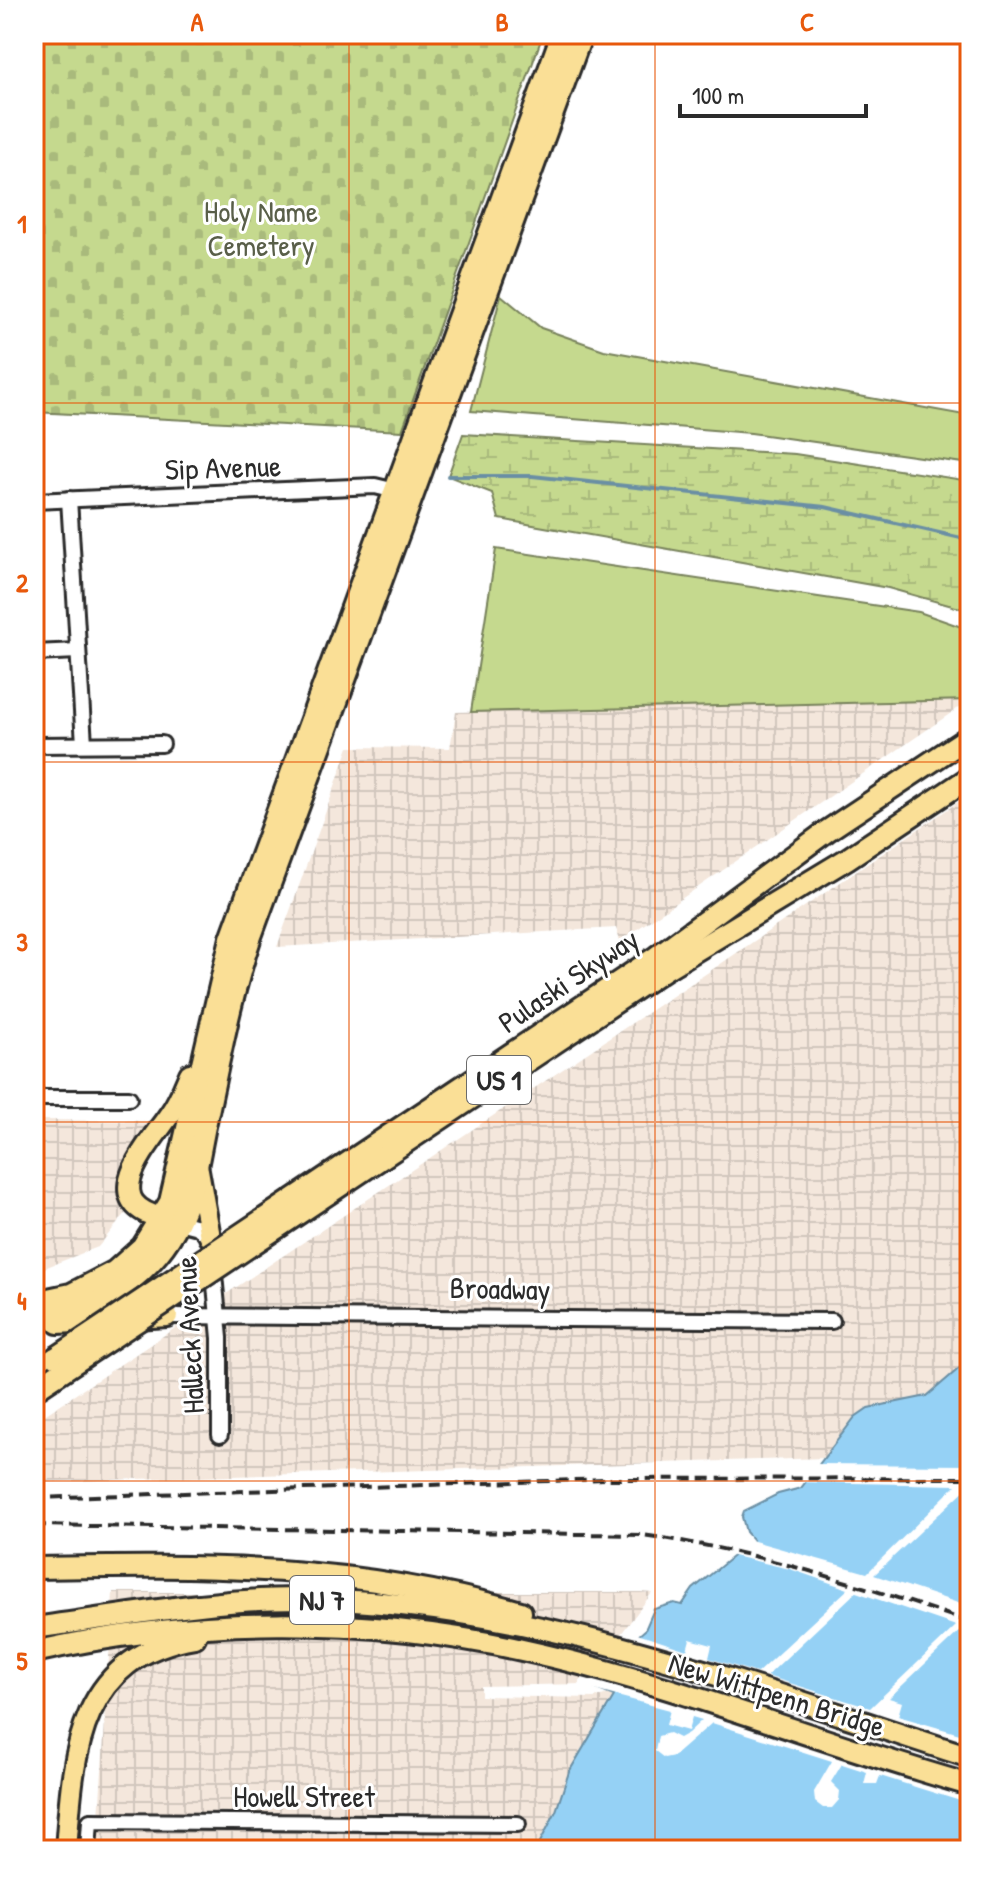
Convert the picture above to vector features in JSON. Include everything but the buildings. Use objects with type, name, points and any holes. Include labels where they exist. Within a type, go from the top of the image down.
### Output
[{"type":"highway","points":[[167,1316],[154,1304],[149,1290],[155,1257],[197,1162],[244,957],[562,34]]},
{"type":"highway","points":[[34,1302],[71,1294],[107,1277],[171,1220],[209,1025],[240,912],[582,34]]},
{"type":"highway","name":"Pulaski Skyway","points":[[34,1372],[667,949],[827,831],[970,736]]},
{"type":"highway","name":"Pulaski Skyway","points":[[34,1390],[674,963],[827,872],[970,777]]},
{"type":"highway","points":[[171,1220],[147,1213],[134,1202],[129,1184],[131,1172],[177,1104],[209,1025]]},
{"type":"highway","points":[[197,1162],[210,1237]]},
{"type":"highway","points":[[34,1321],[63,1315],[104,1298],[155,1257]]},
{"type":"highway","points":[[34,1321],[122,1321],[167,1316]]},
{"type":"highway","points":[[34,1568],[221,1565],[357,1576],[486,1602],[574,1627],[631,1651]]},
{"type":"highway","name":"New Wittpenn Bridge","points":[[70,1623],[191,1604],[299,1599],[439,1610],[631,1651],[970,1757]]},
{"type":"highway","points":[[34,1628],[70,1623]]},
{"type":"highway","name":"NJ 7","points":[[34,1635],[70,1623]]},
{"type":"highway","name":"NJ 7","points":[[34,1652],[165,1629],[220,1624],[262,1626]]},
{"type":"highway","points":[[66,1850],[75,1752],[86,1719],[107,1686],[126,1668],[174,1641],[262,1626]]},
{"type":"highway","name":"New Wittpenn Bridge","points":[[262,1626],[416,1632],[500,1645],[566,1661],[968,1784]]},
{"type":"street","name":"Sip Avenue","points":[[34,501],[375,486],[404,494]]},
{"type":"street","points":[[69,499],[84,744]]},
{"type":"street","points":[[34,653],[78,651]]},
{"type":"street","points":[[34,745],[162,744]]},
{"type":"street","points":[[34,1098],[129,1098]]},
{"type":"street","name":"Halleck Avenue","points":[[171,1220],[198,1227],[210,1237],[217,1315],[220,1435]]},
{"type":"street","name":"Broadway","points":[[167,1316],[832,1321]]},
{"type":"street","name":"Howell Street","points":[[88,1850],[90,1821],[518,1824]]},
{"type":"shaded area","points":[[970,700],[620,941],[616,928],[277,947],[349,747],[450,748],[456,712]]},
{"type":"shaded area","points":[[970,794],[970,1359],[927,1396],[868,1408],[855,1417],[826,1458],[34,1482],[34,1422]]},
{"type":"shaded area","points":[[34,1120],[157,1121],[136,1201],[98,1247],[34,1272]]},
{"type":"shaded area","points":[[113,1592],[652,1593],[583,1684],[481,1686],[481,1696],[594,1698],[608,1694],[614,1695],[618,1703],[569,1772],[556,1811],[537,1850],[97,1850]]},
{"type":"green space","name":"Holy Name Cemetery","points":[[34,34],[543,34],[402,431],[34,412]]},
{"type":"green space","points":[[501,295],[541,328],[604,350],[970,416],[970,464],[751,433],[471,411]]},
{"type":"green space","points":[[463,434],[795,454],[970,481],[970,611],[888,588],[499,519],[492,493],[448,476]]},
{"type":"green space","points":[[496,549],[919,612],[970,630],[970,700],[471,712]]},
{"type":"water","points":[[970,1359],[970,1850],[536,1850],[556,1811],[569,1772],[614,1696],[583,1684],[645,1630],[654,1609],[674,1603],[682,1605],[693,1589],[753,1540],[746,1532],[742,1517],[744,1511],[778,1494],[801,1488],[855,1417],[868,1408],[927,1396]]},
{"type":"pier","points":[[815,1464],[970,1465],[970,1485],[874,1575],[970,1607],[970,1630],[963,1628],[889,1698],[902,1702],[898,1716],[970,1737],[970,1804],[880,1776],[877,1784],[864,1784],[867,1772],[842,1764],[831,1782],[840,1791],[839,1800],[832,1808],[823,1808],[815,1802],[814,1792],[832,1761],[712,1723],[674,1756],[664,1758],[655,1751],[658,1736],[669,1733],[679,1738],[688,1733],[702,1720],[692,1717],[688,1731],[666,1725],[670,1710],[579,1686],[580,1681],[634,1633],[687,1650],[690,1639],[712,1645],[709,1658],[757,1673],[848,1589],[790,1569],[729,1555],[747,1539],[867,1573],[956,1485],[800,1482]],"holes":[[[856,1592],[956,1626],[870,1708],[767,1676]]]},
{"type":"waterway","points":[[448,476],[532,476],[825,507],[970,540]]},
{"type":"railway","points":[[34,1498],[607,1479],[970,1478]]},
{"type":"railway","points":[[34,1525],[642,1535],[767,1560],[970,1622]]}]
